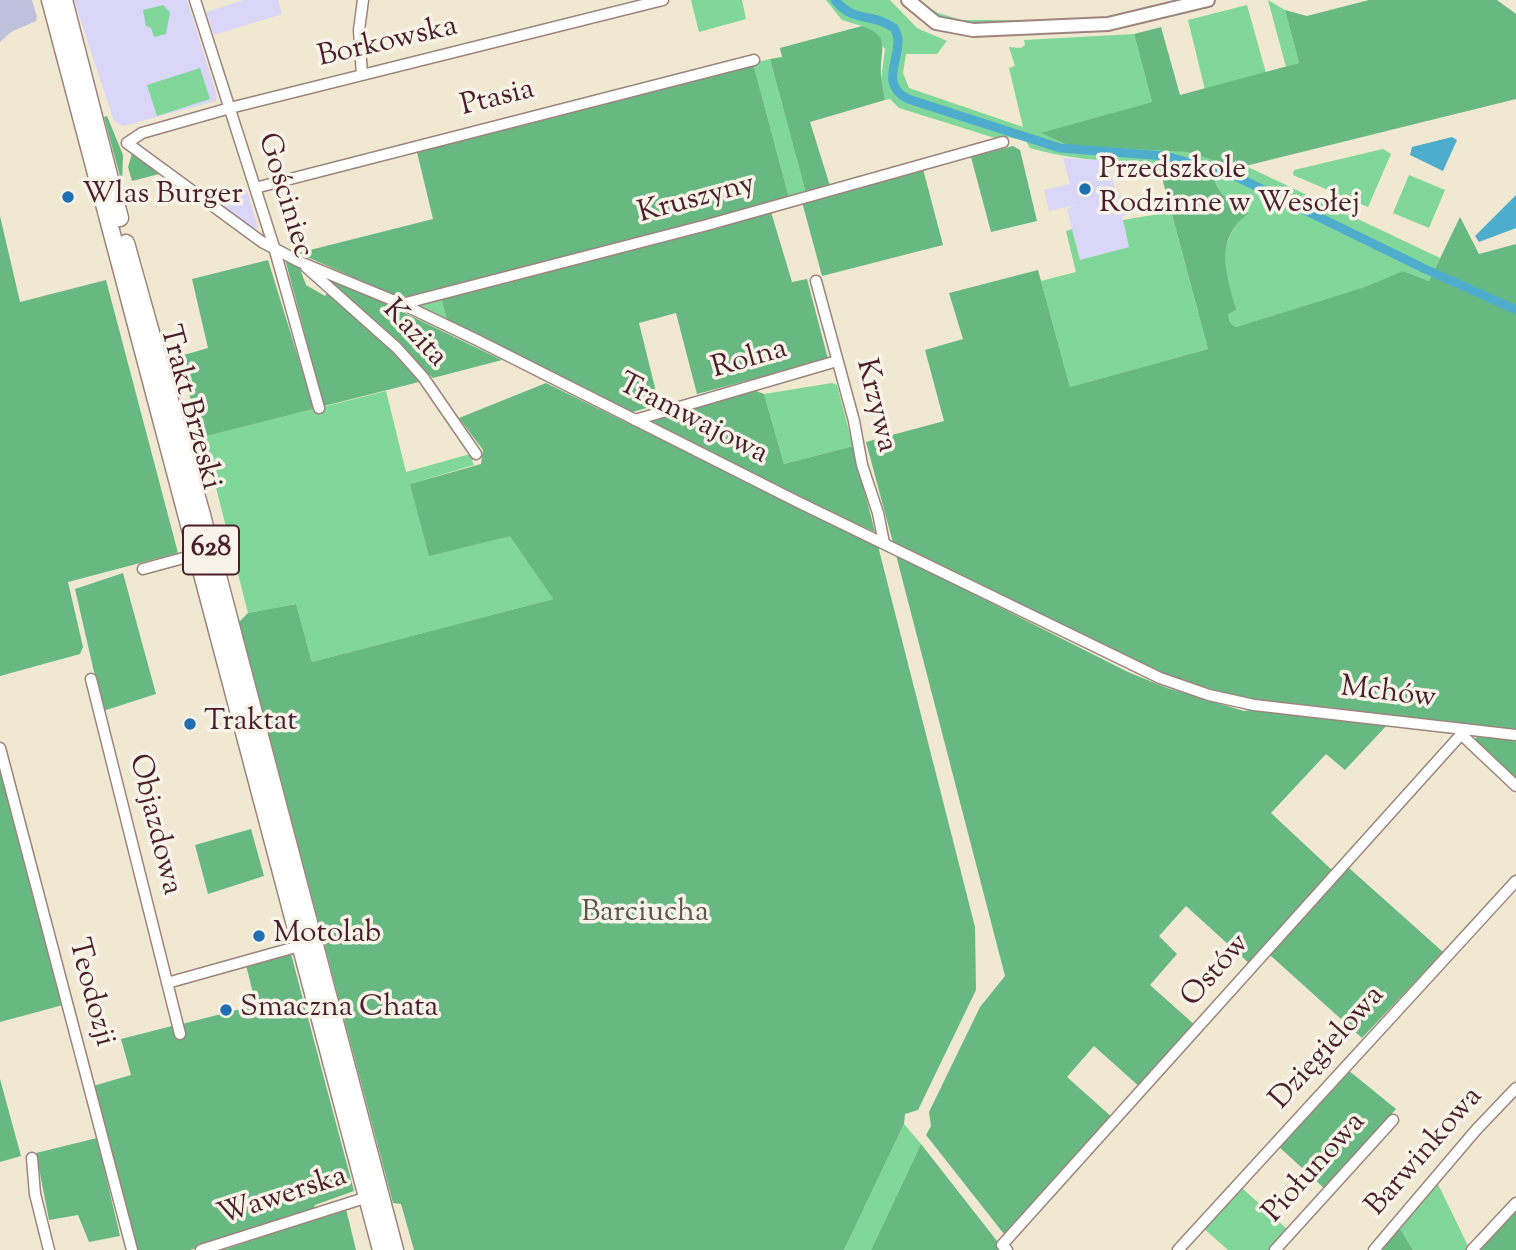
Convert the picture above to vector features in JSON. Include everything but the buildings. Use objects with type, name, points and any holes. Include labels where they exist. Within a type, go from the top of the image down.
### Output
[{"type":"main road","name":"Trakt Brzeski","points":[[50,0],[198,554],[307,944]]},
{"type":"main road","name":"Trakt Brzeski","points":[[64,0],[373,1195]]},
{"type":"main road","name":"628","points":[[373,1195],[381,1250]]},
{"type":"main road","name":"628","points":[[373,1195],[395,1250]]},
{"type":"street","name":"Gościniec","points":[[195,0],[274,247],[319,408]]},
{"type":"street","points":[[362,75],[359,30],[363,0]]},
{"type":"street","name":"Borkowska","points":[[127,143],[142,133],[230,107],[662,0]]},
{"type":"street","points":[[908,0],[936,23],[973,30],[1108,24],[1208,0]]},
{"type":"street","name":"Ptasia","points":[[255,188],[754,60]]},
{"type":"street","name":"Kruszyny","points":[[402,304],[707,225],[1003,142]]},
{"type":"street","name":"Tramwajowa","points":[[127,143],[274,247],[300,262],[402,304],[1148,673],[1209,695],[1254,705]]},
{"type":"street","name":"Kazita","points":[[300,262],[361,314],[423,377],[476,454]]},
{"type":"street","name":"Krzywa","points":[[816,281],[884,543]]},
{"type":"street","name":"Rolna","points":[[635,420],[837,361]]},
{"type":"street","points":[[143,569],[198,554]]},
{"type":"street","name":"Objazdowa","points":[[91,679],[180,1034]]},
{"type":"street","name":"Mchów","points":[[1254,705],[1464,732],[1516,735]]},
{"type":"street","points":[[1464,732],[1516,786]]},
{"type":"street","name":"Ostów","points":[[1004,1247],[1464,732]]},
{"type":"street","name":"Teodozji","points":[[0,748],[132,1250]]},
{"type":"street","name":"Dzięgielowa","points":[[1178,1250],[1516,881]]},
{"type":"street","points":[[167,983],[307,944]]},
{"type":"street","name":"Barwinkowa","points":[[1374,1250],[1476,1130],[1516,1088]]},
{"type":"street","name":"Piołunowa","points":[[1275,1250],[1393,1120]]},
{"type":"street","points":[[32,1158],[35,1194],[49,1250]]},
{"type":"street","name":"Wawerska","points":[[201,1250],[373,1195]]},
{"type":"street","points":[[1472,1250],[1516,1203]]},
{"type":"shaded area","points":[[0,0],[32,0],[37,17],[36,21],[11,32],[0,42]]},
{"type":"shaded area","points":[[74,0],[187,0],[217,96],[216,101],[123,126],[114,121]]},
{"type":"shaded area","points":[[244,0],[278,0],[282,14],[214,35],[206,12]]},
{"type":"shaded area","points":[[1063,158],[1108,161],[1116,192],[1124,198],[1127,215],[1122,216],[1130,247],[1080,260],[1067,209],[1075,205],[1049,211],[1044,190],[1070,184]]},
{"type":"shaded area","points":[[247,190],[258,228],[253,229],[213,198]]},
{"type":"green space","points":[[691,0],[742,0],[746,19],[699,32]]},
{"type":"green space","points":[[826,0],[890,0],[917,28],[947,41],[937,54],[906,54],[903,73],[909,88],[1023,127],[1009,68],[1015,66],[1009,47],[1021,48],[1025,45],[1024,40],[1134,34],[1152,102],[1042,134],[1187,152],[1237,168],[1246,166],[1440,258],[1429,281],[1403,271],[1366,287],[1236,327],[1230,323],[1228,314],[1224,259],[1231,234],[1249,212],[1222,193],[1214,175],[1053,154],[1030,148],[1026,141],[1003,136],[995,138],[899,108],[890,99],[885,100],[881,81],[885,49],[862,26],[842,20]]},
{"type":"green space","points":[[917,0],[938,13],[962,20],[1038,20],[972,24],[946,21]]},
{"type":"green space","points":[[1268,0],[1285,10],[1299,63],[1286,67]]},
{"type":"green space","points":[[1369,0],[1497,0],[1516,14],[1516,99],[1237,168],[1187,152],[1068,145],[1041,133],[1152,102],[1134,34],[1161,27],[1180,95],[1299,63],[1285,10],[1307,16]]},
{"type":"green space","points":[[163,5],[170,12],[166,34],[154,37],[151,28],[146,26],[143,10]]},
{"type":"green space","points":[[1247,5],[1266,73],[1205,90],[1188,20]]},
{"type":"green space","points":[[862,26],[881,40],[881,74],[885,100],[810,122],[830,186],[806,194],[770,59],[782,57],[780,48]]},
{"type":"green space","points":[[770,59],[806,194],[789,198],[753,63]]},
{"type":"green space","points":[[753,63],[789,198],[401,298],[298,253],[433,219],[417,152]]},
{"type":"green space","points":[[200,68],[210,99],[157,116],[147,85]]},
{"type":"green space","points":[[107,116],[123,155],[122,184],[104,117]]},
{"type":"green space","points":[[1013,146],[1020,150],[1037,221],[991,232],[971,157]]},
{"type":"green space","points":[[1383,149],[1391,154],[1368,207],[1293,175],[1294,170]]},
{"type":"green space","points":[[133,150],[163,173],[132,181],[128,167]]},
{"type":"green space","points":[[1158,163],[1214,175],[1222,193],[1249,213],[1230,234],[1226,246],[1226,270],[1236,310],[1228,314],[1230,323],[1236,327],[1365,287],[1403,271],[1429,281],[1460,217],[1479,254],[1516,244],[1516,730],[1264,700],[1251,702],[1162,674],[893,543],[866,442],[944,421],[925,350],[963,339],[949,293],[1038,270],[1070,387],[1208,349]]},
{"type":"green space","points":[[923,169],[943,245],[822,276],[802,202]]},
{"type":"green space","points":[[1409,175],[1445,190],[1429,228],[1393,213]]},
{"type":"green space","points":[[771,212],[792,282],[807,279],[828,359],[697,394],[676,313],[639,323],[659,404],[633,412],[447,320],[441,297]]},
{"type":"green space","points":[[1171,212],[1208,349],[1070,387],[1041,281],[1076,272],[1066,231],[1072,229],[1080,260],[1129,247],[1123,220]]},
{"type":"green space","points":[[0,216],[20,302],[106,280],[178,553],[68,582],[83,647],[80,654],[0,676]]},
{"type":"green space","points":[[285,259],[300,269],[306,285],[325,296],[329,291],[423,381],[324,406]]},
{"type":"green space","points":[[268,260],[314,409],[203,437],[177,357],[208,348],[192,279]]},
{"type":"green space","points":[[326,275],[502,360],[433,378],[325,280]]},
{"type":"green space","points":[[441,297],[447,320],[419,307],[419,304]]},
{"type":"green space","name":"Barciucha","points":[[546,383],[878,546],[975,927],[976,990],[918,1110],[905,1114],[904,1124],[844,1250],[414,1250],[401,1204],[393,1203],[239,622],[248,613],[296,604],[312,662],[553,599],[510,536],[429,556],[410,484],[481,464],[483,450],[459,418]]},
{"type":"green space","points":[[832,383],[837,385],[853,446],[784,464],[764,394]]},
{"type":"green space","points":[[386,391],[406,472],[470,454],[474,465],[410,484],[511,536],[553,599],[312,662],[296,604],[248,613],[203,437]]},
{"type":"green space","points":[[756,391],[764,394],[784,464],[853,446],[875,532],[796,497],[647,419]]},
{"type":"green space","points":[[896,555],[1128,672],[1167,688],[1244,711],[1256,709],[1388,724],[1345,770],[1326,754],[1271,813],[1333,871],[1251,965],[1186,906],[1159,936],[1177,954],[1150,985],[1196,1026],[1141,1088],[1094,1046],[1067,1077],[1114,1119],[1010,1233],[1004,1234],[926,1135],[931,1126],[929,1112],[980,1007],[1005,976]]},
{"type":"green space","points":[[123,573],[156,694],[103,711],[75,589]]},
{"type":"green space","points":[[1477,737],[1516,740],[1516,780],[1473,741]]},
{"type":"green space","points":[[0,757],[63,1005],[0,1022]]},
{"type":"green space","points":[[251,829],[264,876],[208,894],[195,845]]},
{"type":"green space","points":[[1349,868],[1443,952],[1362,1038],[1270,955]]},
{"type":"green space","points":[[291,954],[354,1191],[315,1205],[312,1212],[190,1250],[136,1250],[93,1086],[131,1075],[121,1039],[172,1026],[176,1039],[184,1038],[182,1024],[256,1005],[246,965]]},
{"type":"green space","points":[[1348,1070],[1396,1109],[1325,1189],[1278,1146]]},
{"type":"green space","points":[[0,1079],[21,1156],[0,1162]]},
{"type":"green space","points":[[904,1124],[921,1144],[871,1250],[844,1250]]},
{"type":"green space","points":[[97,1138],[120,1236],[89,1242],[78,1215],[49,1220],[36,1153]]},
{"type":"green space","points":[[921,1144],[1004,1250],[871,1250]]},
{"type":"green space","points":[[1436,1180],[1469,1248],[1467,1250],[1413,1250],[1399,1227]]},
{"type":"green space","points":[[1241,1187],[1288,1230],[1270,1250],[1228,1250],[1203,1228]]},
{"type":"green space","points":[[1516,1208],[1516,1250],[1477,1250]]},
{"type":"green space","points":[[346,1209],[356,1250],[222,1250],[229,1248]]},
{"type":"green space","points":[[1399,1227],[1413,1250],[1378,1250]]},
{"type":"water","points":[[1452,137],[1457,140],[1443,171],[1410,155],[1412,147]]},
{"type":"water","points":[[1516,195],[1516,228],[1479,242],[1475,236]]},
{"type":"waterway","points":[[835,0],[849,12],[878,20],[894,28],[898,37],[894,84],[898,92],[908,99],[1060,148],[1166,156],[1235,176],[1423,268],[1516,310]]},
{"type":"place","name":"Przedszkole Rodzinne w Wesołej","points":[[1085,189]]},
{"type":"place","name":"Wlas Burger","points":[[68,197]]},
{"type":"place","name":"Traktat","points":[[190,724]]},
{"type":"place","name":"Motolab","points":[[259,936]]},
{"type":"place","name":"Smaczna Chata","points":[[226,1010]]}]
